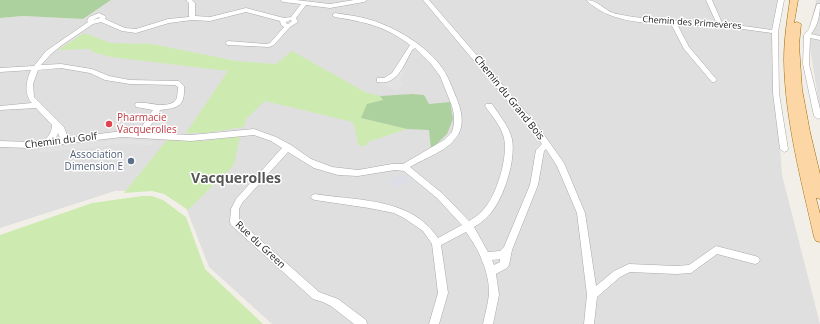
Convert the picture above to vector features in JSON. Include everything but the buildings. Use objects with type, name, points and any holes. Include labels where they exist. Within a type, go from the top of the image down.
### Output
[{"type":"main road","points":[[794,0],[788,41],[789,78],[798,135],[820,237]]},
{"type":"main road","points":[[800,0],[796,30],[797,79],[807,138],[820,195]]},
{"type":"street","points":[[189,0],[192,3],[192,18]]},
{"type":"street","points":[[283,0],[304,4],[330,6],[364,0]]},
{"type":"street","name":"Chemin du Grand Bois","points":[[426,0],[534,127],[561,165],[581,214],[592,295],[589,324]]},
{"type":"street","name":"Chemin des Primevères","points":[[589,0],[612,15],[644,21],[720,24],[775,32]]},
{"type":"street","points":[[709,0],[720,24]]},
{"type":"street","points":[[781,0],[775,32],[776,93],[784,149]]},
{"type":"street","points":[[64,137],[56,124],[31,98],[29,91],[30,80],[36,66],[56,46],[92,22],[90,19],[94,16],[102,16],[101,20],[124,30],[136,31],[168,21],[192,18],[210,19],[246,10],[284,20],[292,19],[304,4]]},
{"type":"street","points":[[818,116],[806,64],[807,35],[812,29],[819,5]]},
{"type":"street","points":[[335,15],[368,21],[383,26],[413,45],[426,56],[443,75],[456,107],[459,123],[456,132],[448,141],[428,154],[408,164],[404,168],[453,206],[468,226],[485,257],[494,292],[488,324]]},
{"type":"street","points":[[228,42],[267,46],[272,44],[288,26],[295,22],[292,19]]},
{"type":"street","points":[[284,20],[283,24],[288,26]]},
{"type":"street","points":[[673,22],[686,48],[714,80]]},
{"type":"street","points":[[807,35],[820,38]]},
{"type":"street","points":[[379,80],[389,80],[393,77],[408,50],[413,45]]},
{"type":"street","points":[[0,70],[36,66],[61,66],[92,71],[107,78],[130,82],[177,83],[181,86],[182,98],[178,104],[174,106],[158,108],[139,105]]},
{"type":"street","points":[[0,108],[37,105]]},
{"type":"street","points":[[436,243],[468,226],[487,212],[497,195],[506,166],[508,138],[489,106]]},
{"type":"street","points":[[141,134],[158,108]]},
{"type":"street","points":[[47,143],[57,129],[56,124]]},
{"type":"street","name":"Chemin du Golf","points":[[0,144],[21,146],[47,143],[64,137],[106,135],[141,134],[195,138],[254,132],[262,134],[288,147],[308,161],[331,170],[360,172],[394,167],[404,168]]},
{"type":"street","points":[[54,135],[64,137]]},
{"type":"street","points":[[490,272],[504,264],[507,250],[534,185],[540,150],[546,144]]},
{"type":"street","name":"Rue du Green","points":[[288,147],[239,201],[234,209],[234,222],[317,296],[322,296],[331,300],[362,324]]},
{"type":"street","points":[[315,197],[372,205],[406,214],[418,221],[436,243],[443,293],[434,324]]},
{"type":"street","points":[[485,257],[502,255],[507,250]]},
{"type":"street","points":[[592,295],[617,274],[629,268],[676,270],[691,269],[716,250],[755,260]]},
{"type":"shaded area","points":[[111,0],[779,0],[772,39],[782,175],[820,324],[272,324],[209,267],[179,190],[115,191],[0,228],[0,18],[23,16],[83,19]]},
{"type":"shaded area","points":[[816,0],[820,0],[820,109],[810,48]]},
{"type":"shaded area","points":[[396,68],[405,70],[400,81],[404,85],[396,91],[381,83],[383,78],[394,72]]},
{"type":"shaded area","points":[[120,139],[154,142],[152,145],[119,144],[39,153],[40,149]]},
{"type":"shaded area","points":[[398,175],[404,175],[411,181],[402,186],[390,185],[391,179]]},
{"type":"green space","points":[[0,0],[111,0],[83,19],[23,16],[0,18]]},
{"type":"green space","points":[[84,33],[111,43],[152,44],[236,61],[276,64],[292,51],[365,92],[380,96],[383,100],[361,118],[407,129],[368,142],[366,146],[359,146],[353,122],[265,101],[246,119],[244,127],[206,133],[186,133],[228,71],[111,57],[93,52],[90,49],[58,50]]},
{"type":"green space","points":[[412,94],[424,95],[429,104],[450,102],[453,119],[447,134],[431,149],[429,130],[407,129],[361,118],[367,104],[383,100],[380,96]]},
{"type":"green space","points":[[240,136],[234,165],[188,210],[164,194],[152,191],[124,193],[167,140],[204,141]]},
{"type":"green space","points":[[152,196],[163,200],[186,217],[205,269],[263,324],[0,324],[0,235],[92,203]]},
{"type":"place","name":"Pharmacie Vacquerolles","points":[[109,124]]},
{"type":"place","name":"Association Dimension E","points":[[131,161]]},
{"type":"district","name":"Vacquerolles","points":[[236,179]]}]
